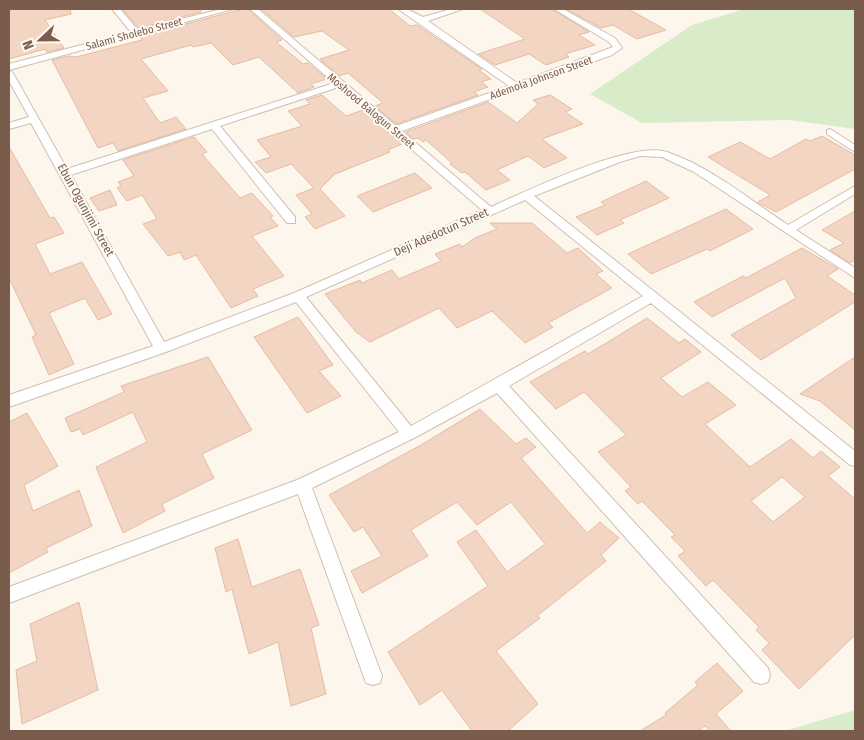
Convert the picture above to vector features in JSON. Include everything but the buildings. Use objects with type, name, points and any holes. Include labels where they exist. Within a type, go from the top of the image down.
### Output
[{"type":"street","points":[[116,9],[136,33]]},
{"type":"street","name":"Salami Sholebo Street","points":[[9,67],[229,9]]},
{"type":"street","name":"Moshood Balogun Street","points":[[254,9],[489,211]]},
{"type":"street","points":[[402,9],[422,20],[517,86]]},
{"type":"street","points":[[422,20],[459,9]]},
{"type":"street","name":"Ademola Johnson Street","points":[[394,130],[609,53],[618,48],[612,40],[558,9]]},
{"type":"street","name":"Ebun Ogunjimi Street","points":[[9,73],[33,119],[66,173],[161,348]]},
{"type":"street","points":[[66,173],[339,84]]},
{"type":"street","points":[[9,126],[33,119]]},
{"type":"street","points":[[214,125],[291,220]]},
{"type":"street","points":[[830,132],[855,149]]},
{"type":"street","name":"Deji Adedotun Street","points":[[9,401],[161,348],[298,296],[526,195],[616,160],[640,153],[653,152],[664,154],[698,170],[855,274]]},
{"type":"street","points":[[788,230],[855,189]]},
{"type":"street","points":[[526,195],[855,460]]},
{"type":"street","points":[[298,296],[409,434]]},
{"type":"street","points":[[9,595],[303,484],[409,434],[499,386],[652,297]]},
{"type":"street","points":[[499,386],[761,675]]},
{"type":"street","points":[[303,484],[373,676]]},
{"type":"green space","points":[[744,9],[855,9],[855,129],[789,120],[642,123],[590,94],[692,25]]},
{"type":"green space","points":[[855,710],[855,731],[785,731]]}]
